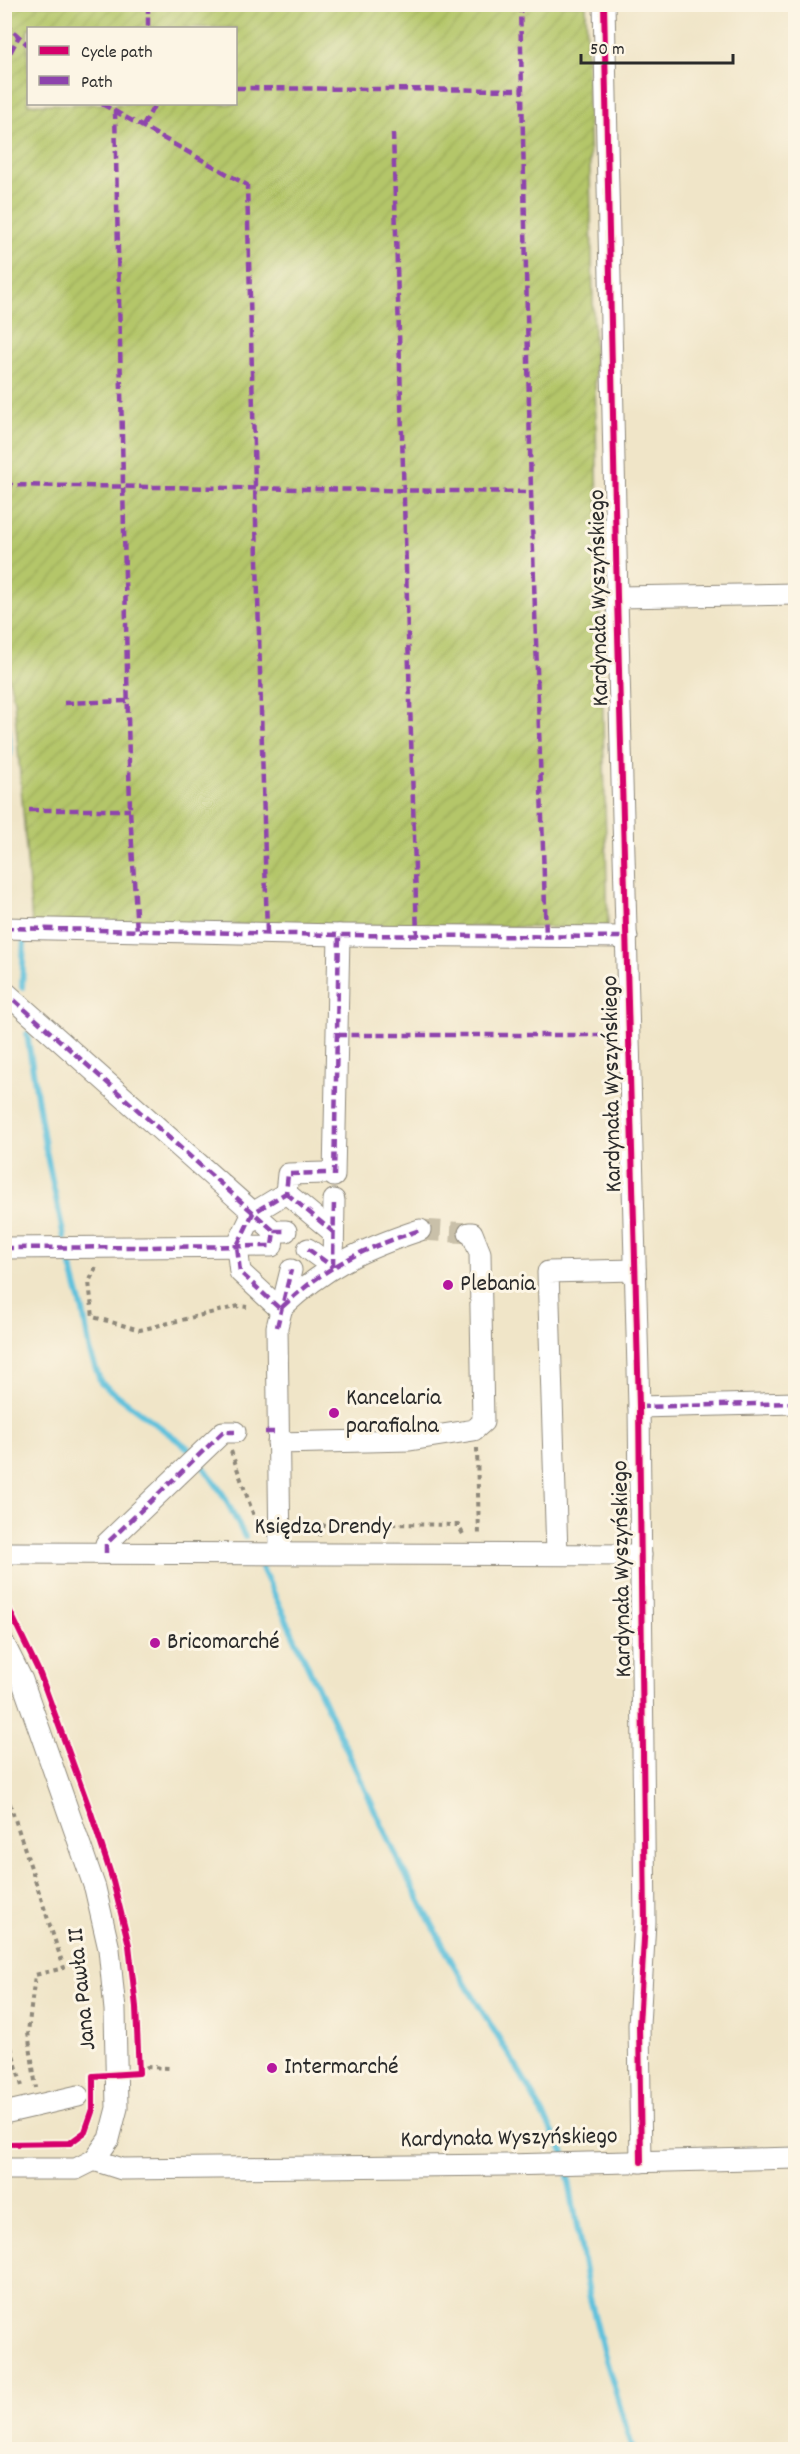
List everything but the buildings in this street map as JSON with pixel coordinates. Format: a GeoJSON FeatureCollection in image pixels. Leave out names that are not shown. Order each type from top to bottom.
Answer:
{"type":"FeatureCollection","features":[{"type":"Feature","properties":{"kind":"street","name":"Kardynała Wyszyńskiego"},"geometry":{"type":"LineString","coordinates":[[93,2160],[122,2169],[641,2162],[639,2025],[645,1922],[639,1407],[604,4]]}},
{"type":"Feature","properties":{"kind":"street"},"geometry":{"type":"LineString","coordinates":[[617,597],[795,594]]}},
{"type":"Feature","properties":{"kind":"street"},"geometry":{"type":"LineString","coordinates":[[4,928],[339,935],[627,937]]}},
{"type":"Feature","properties":{"kind":"street"},"geometry":{"type":"LineString","coordinates":[[286,1193],[288,1174],[330,1174],[339,935]]}},
{"type":"Feature","properties":{"kind":"street"},"geometry":{"type":"LineString","coordinates":[[4,992],[253,1213],[280,1232],[272,1246],[4,1248]]}},
{"type":"Feature","properties":{"kind":"street"},"geometry":{"type":"LineString","coordinates":[[278,1318],[240,1272],[237,1246],[253,1213],[286,1193]]}},
{"type":"Feature","properties":{"kind":"street"},"geometry":{"type":"LineString","coordinates":[[286,1193],[333,1232]]}},
{"type":"Feature","properties":{"kind":"street"},"geometry":{"type":"LineString","coordinates":[[333,1267],[334,1200]]}},
{"type":"Feature","properties":{"kind":"street"},"geometry":{"type":"LineString","coordinates":[[278,1318],[308,1283],[333,1267],[369,1248],[420,1230]]}},
{"type":"Feature","properties":{"kind":"street"},"geometry":{"type":"LineString","coordinates":[[273,1436],[410,1440],[474,1430],[483,1422],[480,1253],[472,1233],[469,1233]]}},
{"type":"Feature","properties":{"kind":"street"},"geometry":{"type":"LineString","coordinates":[[308,1249],[333,1267]]}},
{"type":"Feature","properties":{"kind":"street"},"geometry":{"type":"LineString","coordinates":[[280,1553],[273,1436],[278,1318],[291,1270]]}},
{"type":"Feature","properties":{"kind":"street"},"geometry":{"type":"LineString","coordinates":[[557,1554],[548,1272],[635,1270]]}},
{"type":"Feature","properties":{"kind":"street"},"geometry":{"type":"LineString","coordinates":[[639,1407],[795,1403]]}},
{"type":"Feature","properties":{"kind":"street"},"geometry":{"type":"LineString","coordinates":[[106,1553],[106,1544],[222,1432],[233,1432]]}},
{"type":"Feature","properties":{"kind":"street","name":"Księdza Drendy"},"geometry":{"type":"LineString","coordinates":[[4,1553],[480,1550],[641,1555]]}},
{"type":"Feature","properties":{"kind":"street","name":"Jana Pawła II"},"geometry":{"type":"LineString","coordinates":[[4,1644],[13,1682],[95,1888],[109,1949],[115,2010],[117,2108],[109,2139],[93,2160]]}},
{"type":"Feature","properties":{"kind":"street"},"geometry":{"type":"LineString","coordinates":[[4,2113],[78,2096]]}},
{"type":"Feature","properties":{"kind":"street"},"geometry":{"type":"LineString","coordinates":[[641,2162],[795,2158]]}},
{"type":"Feature","properties":{"kind":"street"},"geometry":{"type":"LineString","coordinates":[[4,2169],[76,2169],[93,2160]]}},
{"type":"Feature","properties":{"kind":"path"},"geometry":{"type":"LineString","coordinates":[[106,1247],[89,1282],[93,1317],[140,1330],[239,1306]]}},
{"type":"Feature","properties":{"kind":"path"},"geometry":{"type":"LineString","coordinates":[[233,1432],[231,1452],[256,1522],[262,1528],[279,1529]]}},
{"type":"Feature","properties":{"kind":"path"},"geometry":{"type":"LineString","coordinates":[[318,1539],[325,1523],[458,1525],[470,1547],[480,1550],[477,1446]]}},
{"type":"Feature","properties":{"kind":"path"},"geometry":{"type":"LineString","coordinates":[[4,1786],[64,1968],[35,1976],[28,2032],[37,2092]]}},
{"type":"Feature","properties":{"kind":"path"},"geometry":{"type":"LineString","coordinates":[[11,2047],[24,2094]]}},
{"type":"Feature","properties":{"kind":"path"},"geometry":{"type":"LineString","coordinates":[[140,2073],[147,2067],[170,2068]]}},
{"type":"Feature","properties":{"kind":"green space"},"geometry":{"type":"Polygon","coordinates":[[[4,5],[586,5],[608,928],[32,923],[14,700],[4,659],[4,5]]]}},
{"type":"Feature","properties":{"kind":"waterway"},"geometry":{"type":"LineString","coordinates":[[4,703],[10,754]]}},
{"type":"Feature","properties":{"kind":"waterway"},"geometry":{"type":"LineString","coordinates":[[22,987],[24,940]]}},
{"type":"Feature","properties":{"kind":"waterway"},"geometry":{"type":"LineString","coordinates":[[27,1034],[45,1146],[64,1237]]}},
{"type":"Feature","properties":{"kind":"waterway"},"geometry":{"type":"LineString","coordinates":[[69,1259],[83,1311],[90,1352],[101,1383],[192,1451]]}},
{"type":"Feature","properties":{"kind":"waterway"},"geometry":{"type":"LineString","coordinates":[[201,1463],[224,1496],[245,1537]]}},
{"type":"Feature","properties":{"kind":"waterway"},"geometry":{"type":"LineString","coordinates":[[262,1568],[398,1860],[452,1962],[522,2076],[564,2153]]}},
{"type":"Feature","properties":{"kind":"waterway"},"geometry":{"type":"LineString","coordinates":[[567,2170],[589,2294],[633,2450]]}},
{"type":"Feature","properties":{"kind":"tunnel"},"geometry":{"type":"LineString","coordinates":[[420,1230],[469,1233]]}},
{"type":"Feature","properties":{"kind":"marked path"},"geometry":{"type":"LineString","coordinates":[[148,4],[148,27]]}},
{"type":"Feature","properties":{"kind":"marked path"},"geometry":{"type":"LineString","coordinates":[[520,4],[531,492],[546,937]]}},
{"type":"Feature","properties":{"kind":"marked path"},"geometry":{"type":"LineString","coordinates":[[4,23],[27,44]]}},
{"type":"Feature","properties":{"kind":"marked path"},"geometry":{"type":"LineString","coordinates":[[4,64],[19,36]]}},
{"type":"Feature","properties":{"kind":"marked path"},"geometry":{"type":"LineString","coordinates":[[237,88],[522,90]]}},
{"type":"Feature","properties":{"kind":"marked path"},"geometry":{"type":"LineString","coordinates":[[104,105],[247,185],[267,934]]}},
{"type":"Feature","properties":{"kind":"marked path"},"geometry":{"type":"LineString","coordinates":[[143,126],[154,105]]}},
{"type":"Feature","properties":{"kind":"marked path"},"geometry":{"type":"LineString","coordinates":[[115,110],[130,810],[137,932]]}},
{"type":"Feature","properties":{"kind":"marked path"},"geometry":{"type":"LineString","coordinates":[[393,133],[417,936]]}},
{"type":"Feature","properties":{"kind":"marked path"},"geometry":{"type":"LineString","coordinates":[[4,485],[531,492]]}},
{"type":"Feature","properties":{"kind":"marked path"},"geometry":{"type":"LineString","coordinates":[[64,703],[128,701]]}},
{"type":"Feature","properties":{"kind":"marked path"},"geometry":{"type":"LineString","coordinates":[[29,810],[130,810]]}},
{"type":"Feature","properties":{"kind":"marked path"},"geometry":{"type":"LineString","coordinates":[[4,928],[339,935],[627,937]]}},
{"type":"Feature","properties":{"kind":"marked path"},"geometry":{"type":"LineString","coordinates":[[334,1176],[339,935]]}},
{"type":"Feature","properties":{"kind":"marked path"},"geometry":{"type":"LineString","coordinates":[[4,991],[274,1231]]}},
{"type":"Feature","properties":{"kind":"marked path"},"geometry":{"type":"LineString","coordinates":[[337,1035],[617,1035]]}},
{"type":"Feature","properties":{"kind":"marked path"},"geometry":{"type":"LineString","coordinates":[[326,1173],[288,1174],[286,1193],[253,1213],[237,1246],[240,1272],[280,1309],[329,1270],[361,1252],[420,1230]]}},
{"type":"Feature","properties":{"kind":"marked path"},"geometry":{"type":"LineString","coordinates":[[286,1193],[333,1232]]}},
{"type":"Feature","properties":{"kind":"marked path"},"geometry":{"type":"LineString","coordinates":[[333,1267],[334,1200]]}},
{"type":"Feature","properties":{"kind":"marked path"},"geometry":{"type":"LineString","coordinates":[[4,1248],[272,1246],[274,1231],[286,1231]]}},
{"type":"Feature","properties":{"kind":"marked path"},"geometry":{"type":"LineString","coordinates":[[308,1249],[333,1267]]}},
{"type":"Feature","properties":{"kind":"marked path"},"geometry":{"type":"LineString","coordinates":[[277,1327],[291,1270]]}},
{"type":"Feature","properties":{"kind":"marked path"},"geometry":{"type":"LineString","coordinates":[[639,1407],[796,1403]]}},
{"type":"Feature","properties":{"kind":"marked path"},"geometry":{"type":"LineString","coordinates":[[106,1553],[106,1544],[223,1432],[235,1432]]}},
{"type":"Feature","properties":{"kind":"marked path"},"geometry":{"type":"LineString","coordinates":[[265,1432],[278,1432]]}},
{"type":"Feature","properties":{"kind":"cycle path"},"geometry":{"type":"LineString","coordinates":[[604,4],[639,1407],[645,1922],[639,2025],[641,2162]]}},
{"type":"Feature","properties":{"kind":"cycle path"},"geometry":{"type":"LineString","coordinates":[[4,1599],[40,1674],[91,1813],[113,1881],[129,1945],[136,2007],[139,2073],[93,2076],[93,2109],[85,2132],[70,2143],[4,2144]]}},
{"type":"Feature","properties":{"kind":"place","name":"Plebania"},"geometry":{"type":"Point","coordinates":[448,1285]}},
{"type":"Feature","properties":{"kind":"place","name":"Kancelaria parafialna"},"geometry":{"type":"Point","coordinates":[334,1413]}},
{"type":"Feature","properties":{"kind":"place","name":"Bricomarché"},"geometry":{"type":"Point","coordinates":[155,1643]}},
{"type":"Feature","properties":{"kind":"place","name":"Intermarché"},"geometry":{"type":"Point","coordinates":[272,2068]}}]}
